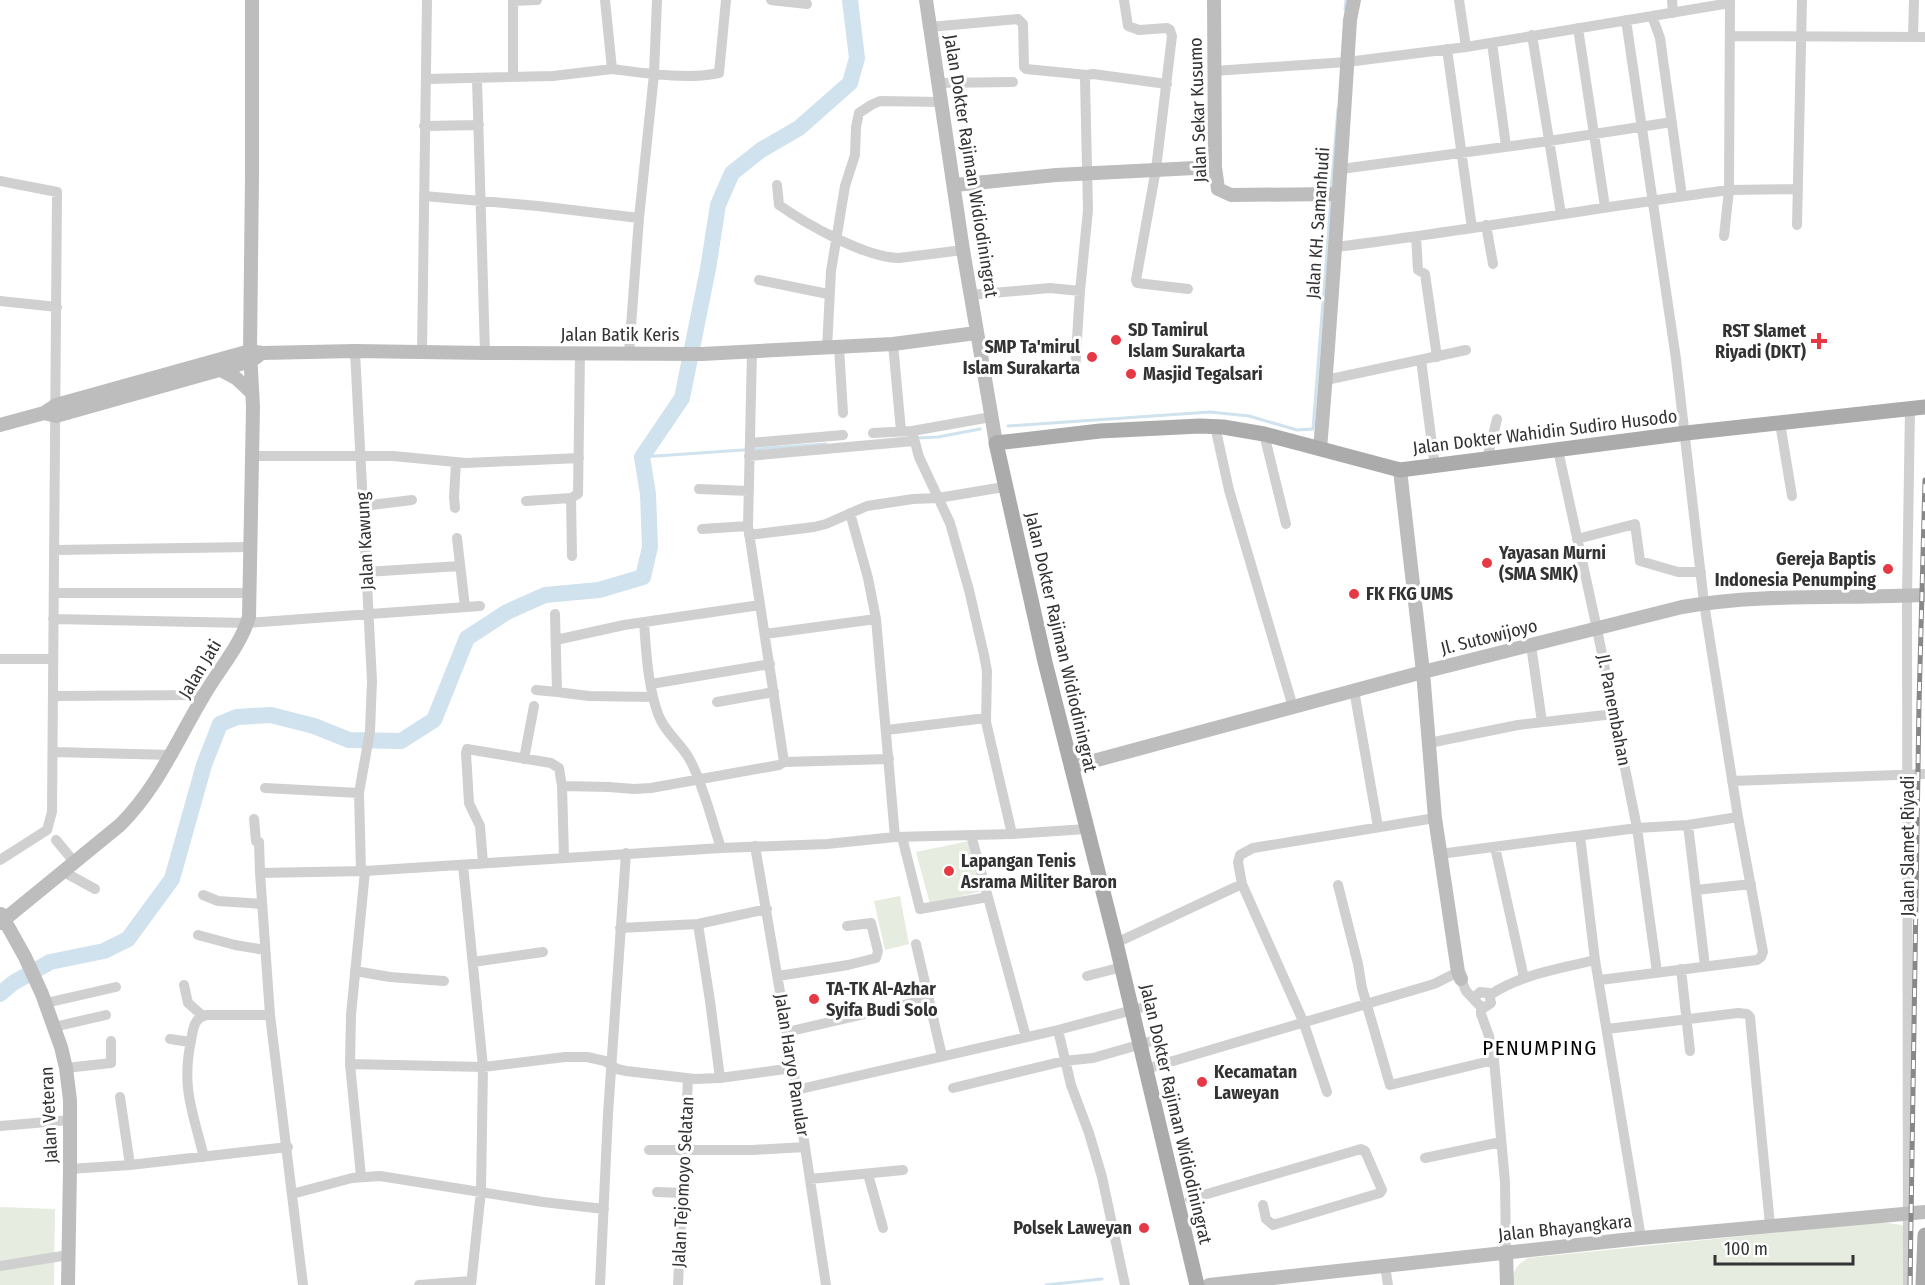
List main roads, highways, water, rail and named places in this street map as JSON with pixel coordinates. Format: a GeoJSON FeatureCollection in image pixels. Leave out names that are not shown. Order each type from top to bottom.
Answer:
{"type":"FeatureCollection","features":[{"type":"Feature","properties":{"kind":"main road","name":"Jalan Jati"},"geometry":{"type":"LineString","coordinates":[[1,919],[64,872],[120,825],[135,809],[172,754],[203,695],[225,663],[247,623],[250,610],[254,355],[252,0]]}},
{"type":"Feature","properties":{"kind":"main road","name":"Jalan Dokter Rajiman Widiodiningrat"},"geometry":{"type":"LineString","coordinates":[[926,0],[976,333],[1004,487],[1086,829],[1122,967],[1138,1009],[1146,1043],[1146,1069],[1197,1285]]}},
{"type":"Feature","properties":{"kind":"main road","name":"Jalan Sekar Kusumo"},"geometry":{"type":"LineString","coordinates":[[1214,0],[1215,167],[1216,185],[1219,191],[1227,194],[1336,194]]}},
{"type":"Feature","properties":{"kind":"main road","name":"Jalan KH. Samanhudi"},"geometry":{"type":"LineString","coordinates":[[1320,450],[1336,247],[1336,194],[1341,169],[1342,62],[1354,0]]}},
{"type":"Feature","properties":{"kind":"main road"},"geometry":{"type":"LineString","coordinates":[[955,185],[1018,178],[1215,167]]}},
{"type":"Feature","properties":{"kind":"main road","name":"Jalan Batik Keris"},"geometry":{"type":"LineString","coordinates":[[254,355],[355,351],[702,354],[893,344],[976,333]]}},
{"type":"Feature","properties":{"kind":"main road"},"geometry":{"type":"LineString","coordinates":[[171,378],[221,370],[254,355]]}},
{"type":"Feature","properties":{"kind":"main road"},"geometry":{"type":"LineString","coordinates":[[0,425],[254,355]]}},
{"type":"Feature","properties":{"kind":"main road"},"geometry":{"type":"LineString","coordinates":[[221,370],[236,378],[252,393]]}},
{"type":"Feature","properties":{"kind":"main road","name":"Jalan Dokter Wahidin Sudiro Husodo"},"geometry":{"type":"LineString","coordinates":[[996,443],[1100,431],[1215,426],[1264,434],[1400,470],[1686,433],[1917,407]]}},
{"type":"Feature","properties":{"kind":"main road"},"geometry":{"type":"LineString","coordinates":[[1400,470],[1423,672],[1435,819],[1460,976]]}},
{"type":"Feature","properties":{"kind":"main road","name":"Jl. Sutowijoyo"},"geometry":{"type":"LineString","coordinates":[[1071,766],[1423,672],[1704,603],[1779,598],[1925,595]]}},
{"type":"Feature","properties":{"kind":"main road","name":"Jalan Veteran"},"geometry":{"type":"LineString","coordinates":[[1,919],[18,945],[44,999],[66,1068],[70,1120],[68,1285]]}},
{"type":"Feature","properties":{"kind":"main road","name":"Jalan Bhayangkara"},"geometry":{"type":"LineString","coordinates":[[1209,1285],[1323,1279],[1386,1266],[1506,1252],[1925,1212]]}},
{"type":"Feature","properties":{"kind":"main road"},"geometry":{"type":"LineString","coordinates":[[1923,1285],[1925,1234]]}},
{"type":"Feature","properties":{"kind":"main road"},"geometry":{"type":"LineString","coordinates":[[1506,1252],[1507,1285]]}},
{"type":"Feature","properties":{"kind":"waterway"},"geometry":{"type":"LineString","coordinates":[[0,994],[13,983],[50,962],[104,951],[128,939],[172,879],[204,765],[220,724],[237,717],[271,715],[314,726],[349,740],[401,741],[434,720],[467,638],[507,612],[545,595],[599,590],[643,577],[650,547],[648,494],[642,457],[682,398],[708,269],[718,205],[732,173],[761,150],[799,128],[850,83],[857,58],[850,0]]}},
{"type":"Feature","properties":{"kind":"waterway"},"geometry":{"type":"LineString","coordinates":[[1345,10],[1346,0]]}},
{"type":"Feature","properties":{"kind":"waterway"},"geometry":{"type":"LineString","coordinates":[[1331,190],[1338,109]]}},
{"type":"Feature","properties":{"kind":"waterway"},"geometry":{"type":"LineString","coordinates":[[1008,426],[1210,412],[1249,416],[1297,430],[1313,429],[1331,199]]}},
{"type":"Feature","properties":{"kind":"waterway"},"geometry":{"type":"LineString","coordinates":[[916,438],[938,437],[980,429]]}},
{"type":"Feature","properties":{"kind":"waterway"},"geometry":{"type":"LineString","coordinates":[[642,457],[826,444]]}},
{"type":"Feature","properties":{"kind":"waterway"},"geometry":{"type":"LineString","coordinates":[[1046,1285],[1102,1279]]}},
{"type":"Feature","properties":{"kind":"railway"},"geometry":{"type":"LineString","coordinates":[[1910,1285],[1919,704],[1925,480]]}},
{"type":"Feature","properties":{"kind":"place","name":"SD Tamirul Islam Surakarta"},"geometry":{"type":"Point","coordinates":[1116,340]}},
{"type":"Feature","properties":{"kind":"place","name":"RST Slamet Riyadi (DKT)"},"geometry":{"type":"Point","coordinates":[1819,341]}},
{"type":"Feature","properties":{"kind":"place","name":"SMP Ta'mirul Islam Surakarta"},"geometry":{"type":"Point","coordinates":[1092,357]}},
{"type":"Feature","properties":{"kind":"place","name":"Masjid Tegalsari"},"geometry":{"type":"Point","coordinates":[1131,374]}},
{"type":"Feature","properties":{"kind":"place","name":"Yayasan Murni (SMA SMK)"},"geometry":{"type":"Point","coordinates":[1487,563]}},
{"type":"Feature","properties":{"kind":"place","name":"Gereja Baptis Indonesia Penumping"},"geometry":{"type":"Point","coordinates":[1888,569]}},
{"type":"Feature","properties":{"kind":"place","name":"FK FKG UMS"},"geometry":{"type":"Point","coordinates":[1354,594]}},
{"type":"Feature","properties":{"kind":"place","name":"Lapangan Tenis Asrama Militer Baron"},"geometry":{"type":"Point","coordinates":[949,871]}},
{"type":"Feature","properties":{"kind":"place","name":"TA-TK Al-Azhar Syifa Budi Solo"},"geometry":{"type":"Point","coordinates":[814,999]}},
{"type":"Feature","properties":{"kind":"place","name":"Kecamatan Laweyan"},"geometry":{"type":"Point","coordinates":[1202,1082]}},
{"type":"Feature","properties":{"kind":"place","name":"Polsek Laweyan"},"geometry":{"type":"Point","coordinates":[1144,1228]}},
{"type":"Feature","properties":{"kind":"district","name":"PENUMPING"},"geometry":{"type":"Point","coordinates":[1540,1048]}}]}
